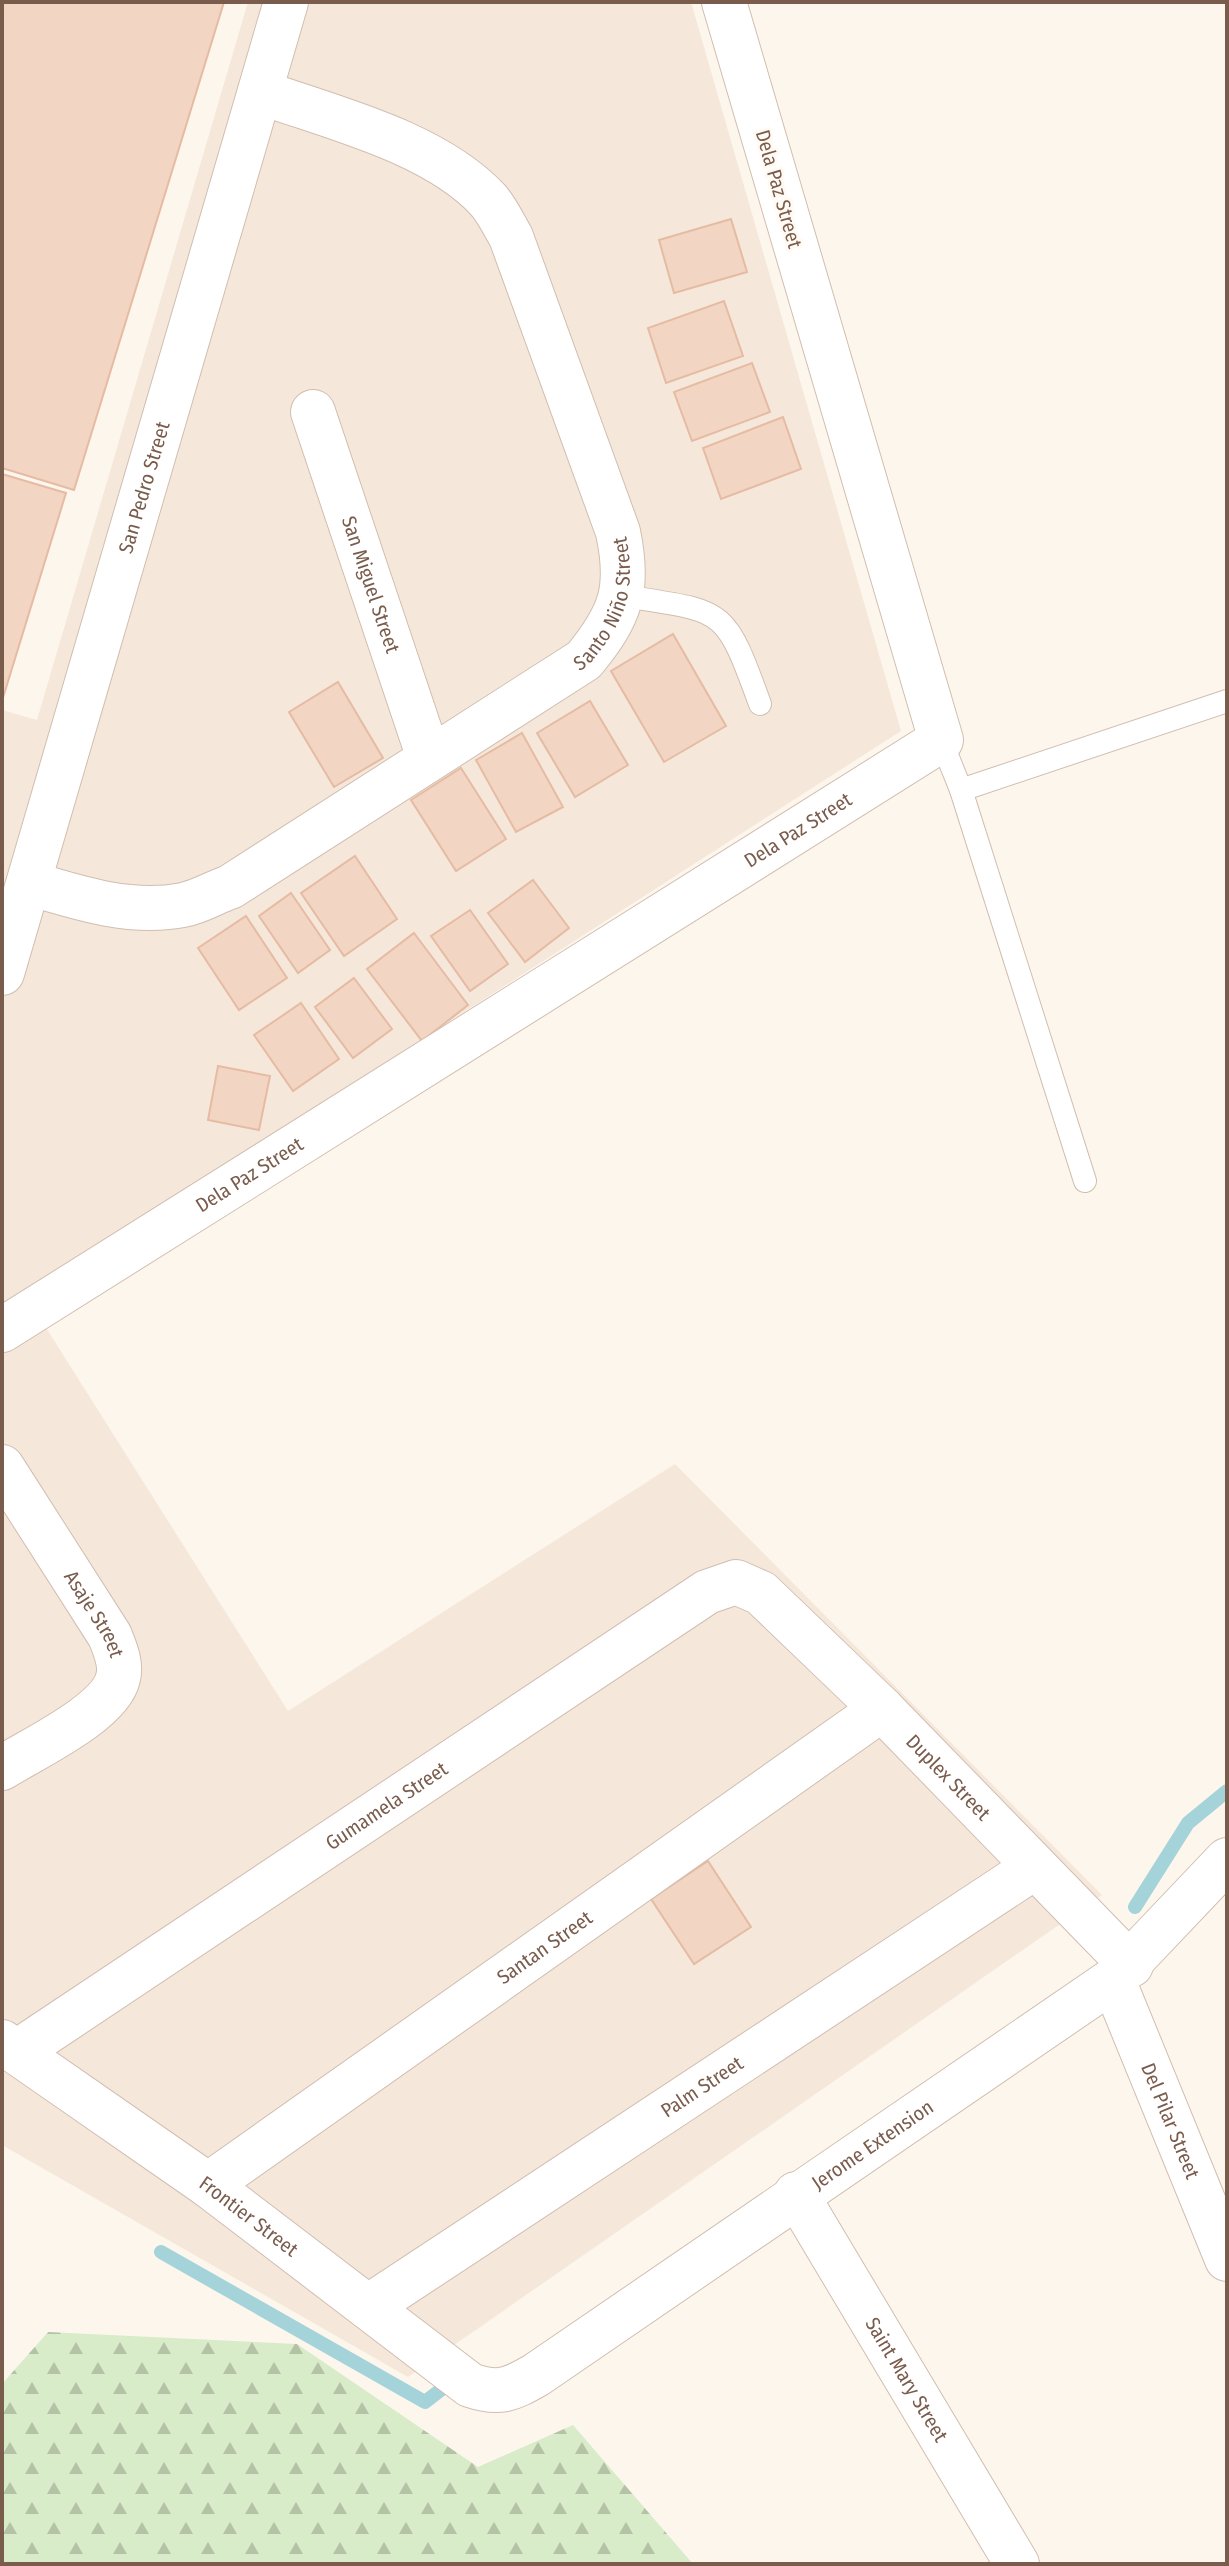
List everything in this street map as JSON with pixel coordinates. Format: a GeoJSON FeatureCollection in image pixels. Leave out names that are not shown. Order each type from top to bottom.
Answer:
{"type":"FeatureCollection","features":[{"type":"Feature","properties":{"kind":"street","name":"San Pedro Street"},"geometry":{"type":"LineString","coordinates":[[2,973],[286,2]]}},
{"type":"Feature","properties":{"kind":"street","name":"Dela Paz Street"},"geometry":{"type":"LineString","coordinates":[[2,1330],[941,740],[724,2]]}},
{"type":"Feature","properties":{"kind":"street","name":"Santo Niño Street"},"geometry":{"type":"LineString","coordinates":[[29,883],[91,902],[139,907],[184,905],[230,887],[584,660],[606,633],[623,596],[625,566],[618,532],[511,237],[489,201],[453,172],[398,141],[260,92]]}},
{"type":"Feature","properties":{"kind":"street","name":"San Miguel Street"},"geometry":{"type":"LineString","coordinates":[[313,412],[429,758]]}},
{"type":"Feature","properties":{"kind":"street","name":"Asaje Street"},"geometry":{"type":"LineString","coordinates":[[2,1467],[110,1636],[118,1657],[119,1677],[110,1696],[93,1711],[2,1768]]}},
{"type":"Feature","properties":{"kind":"street","name":"Gumamela Street"},"geometry":{"type":"LineString","coordinates":[[9,2047],[707,1592],[736,1582],[761,1593]]}},
{"type":"Feature","properties":{"kind":"street","name":"Duplex Street"},"geometry":{"type":"LineString","coordinates":[[761,1593],[882,1709],[1035,1867],[1122,1973]]}},
{"type":"Feature","properties":{"kind":"street","name":"Santan Street"},"geometry":{"type":"LineString","coordinates":[[208,2185],[882,1709]]}},
{"type":"Feature","properties":{"kind":"street","name":"Jerome Extension"},"geometry":{"type":"LineString","coordinates":[[491,2392],[516,2387],[536,2375],[1122,1973],[1227,1860]]}},
{"type":"Feature","properties":{"kind":"street","name":"Palm Street"},"geometry":{"type":"LineString","coordinates":[[368,2307],[1035,1867]]}},
{"type":"Feature","properties":{"kind":"street","name":"Del Pilar Street"},"geometry":{"type":"LineString","coordinates":[[1122,1973],[1227,2259]]}},
{"type":"Feature","properties":{"kind":"street","name":"Frontier Street"},"geometry":{"type":"LineString","coordinates":[[9,2047],[208,2185],[470,2385],[491,2392]]}},
{"type":"Feature","properties":{"kind":"street","name":"Saint Mary Street"},"geometry":{"type":"LineString","coordinates":[[796,2194],[1017,2564]]}},
{"type":"Feature","properties":{"kind":"lane"},"geometry":{"type":"LineString","coordinates":[[623,596],[697,608],[715,615],[738,644],[760,704]]}},
{"type":"Feature","properties":{"kind":"lane"},"geometry":{"type":"LineString","coordinates":[[961,790],[1227,701]]}},
{"type":"Feature","properties":{"kind":"lane"},"geometry":{"type":"LineString","coordinates":[[941,740],[961,790],[1085,1181]]}},
{"type":"Feature","properties":{"kind":"shaded area"},"geometry":{"type":"Polygon","coordinates":[[[248,2],[691,2],[901,731],[2,1309],[2,710],[37,720],[248,2]]]}},
{"type":"Feature","properties":{"kind":"shaded area"},"geometry":{"type":"Polygon","coordinates":[[[43,1323],[288,1711],[675,1464],[1102,1895],[408,2377],[2,2145],[2,1349],[43,1323]]]}},
{"type":"Feature","properties":{"kind":"green space"},"geometry":{"type":"Polygon","coordinates":[[[48,2332],[297,2344],[478,2467],[573,2425],[693,2564],[2,2564],[2,2384],[48,2332]]]}},
{"type":"Feature","properties":{"kind":"building"},"geometry":{"type":"Polygon","coordinates":[[[2,2],[224,2],[74,490],[2,468],[2,2]]]}},
{"type":"Feature","properties":{"kind":"building"},"geometry":{"type":"Polygon","coordinates":[[[731,219],[747,272],[674,293],[659,240],[731,219]]]}},
{"type":"Feature","properties":{"kind":"building"},"geometry":{"type":"Polygon","coordinates":[[[724,301],[743,356],[666,383],[648,328],[724,301]]]}},
{"type":"Feature","properties":{"kind":"building"},"geometry":{"type":"Polygon","coordinates":[[[752,363],[770,412],[692,441],[674,392],[752,363]]]}},
{"type":"Feature","properties":{"kind":"building"},"geometry":{"type":"Polygon","coordinates":[[[783,417],[801,469],[721,499],[703,448],[783,417]]]}},
{"type":"Feature","properties":{"kind":"building"},"geometry":{"type":"Polygon","coordinates":[[[2,474],[66,493],[2,701],[2,474]]]}},
{"type":"Feature","properties":{"kind":"building"},"geometry":{"type":"Polygon","coordinates":[[[673,634],[726,726],[664,762],[611,671],[673,634]]]}},
{"type":"Feature","properties":{"kind":"building"},"geometry":{"type":"Polygon","coordinates":[[[338,682],[383,758],[334,787],[289,712],[338,682]]]}},
{"type":"Feature","properties":{"kind":"building"},"geometry":{"type":"Polygon","coordinates":[[[590,701],[628,765],[575,797],[537,733],[590,701]]]}},
{"type":"Feature","properties":{"kind":"building"},"geometry":{"type":"Polygon","coordinates":[[[522,733],[563,807],[516,832],[476,760],[522,733]]]}},
{"type":"Feature","properties":{"kind":"building"},"geometry":{"type":"Polygon","coordinates":[[[461,768],[506,839],[456,871],[411,800],[461,768]]]}},
{"type":"Feature","properties":{"kind":"building"},"geometry":{"type":"Polygon","coordinates":[[[355,856],[397,919],[344,956],[301,893],[355,856]]]}},
{"type":"Feature","properties":{"kind":"building"},"geometry":{"type":"Polygon","coordinates":[[[533,880],[569,928],[525,962],[488,913],[533,880]]]}},
{"type":"Feature","properties":{"kind":"building"},"geometry":{"type":"Polygon","coordinates":[[[291,893],[330,950],[298,973],[259,916],[291,893]]]}},
{"type":"Feature","properties":{"kind":"building"},"geometry":{"type":"Polygon","coordinates":[[[470,910],[508,964],[470,991],[431,936],[470,910]]]}},
{"type":"Feature","properties":{"kind":"building"},"geometry":{"type":"Polygon","coordinates":[[[246,916],[287,978],[239,1010],[198,948],[246,916]]]}},
{"type":"Feature","properties":{"kind":"building"},"geometry":{"type":"Polygon","coordinates":[[[414,933],[468,1005],[422,1041],[367,969],[414,933]]]}},
{"type":"Feature","properties":{"kind":"building"},"geometry":{"type":"Polygon","coordinates":[[[354,978],[392,1029],[353,1058],[315,1007],[354,978]]]}},
{"type":"Feature","properties":{"kind":"building"},"geometry":{"type":"Polygon","coordinates":[[[301,1003],[339,1059],[293,1091],[254,1035],[301,1003]]]}},
{"type":"Feature","properties":{"kind":"building"},"geometry":{"type":"Polygon","coordinates":[[[218,1066],[270,1076],[259,1130],[208,1120],[218,1066]]]}},
{"type":"Feature","properties":{"kind":"building"},"geometry":{"type":"Polygon","coordinates":[[[708,1861],[751,1927],[694,1964],[651,1899],[708,1861]]]}},
{"type":"Feature","properties":{"kind":"waterway"},"geometry":{"type":"LineString","coordinates":[[1135,1907],[1188,1823],[1227,1791]]}},
{"type":"Feature","properties":{"kind":"waterway"},"geometry":{"type":"LineString","coordinates":[[161,2252],[425,2402],[447,2385]]}}]}
